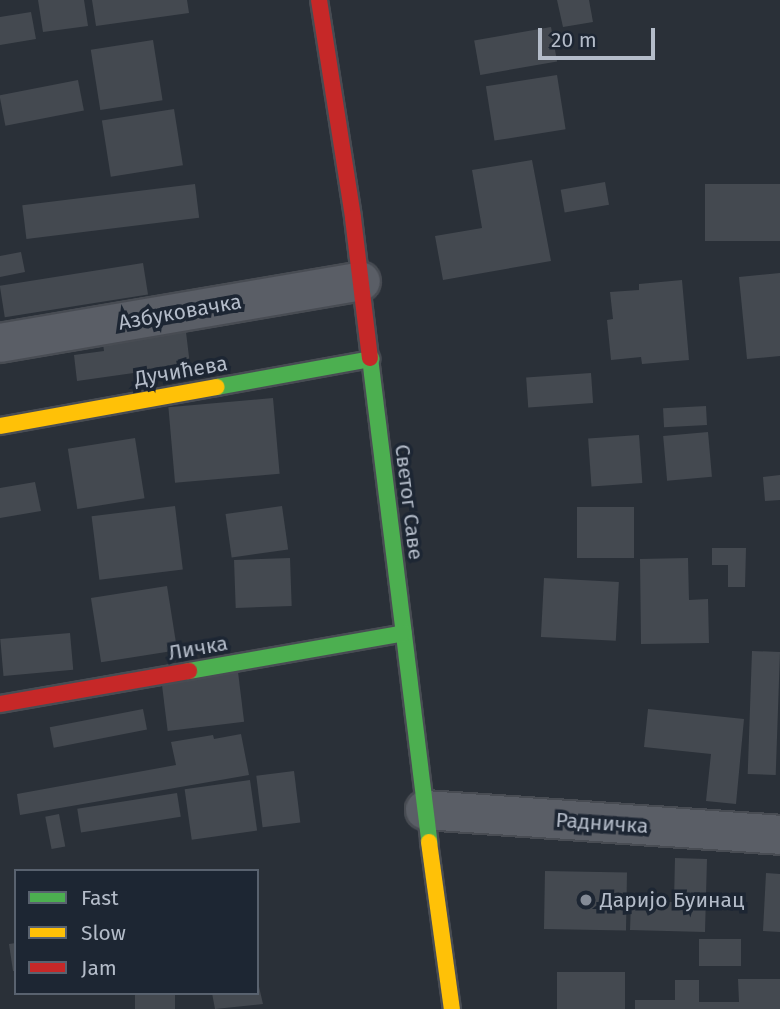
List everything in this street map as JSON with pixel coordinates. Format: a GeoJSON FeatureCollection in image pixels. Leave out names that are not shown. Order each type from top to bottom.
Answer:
{"type":"FeatureCollection","features":[{"type":"Feature","properties":{"kind":"street","name":"Светог Саве"},"geometry":{"type":"LineString","coordinates":[[319,0],[361,281],[425,810],[452,1009]]}},
{"type":"Feature","properties":{"kind":"street","name":"Азбуковачка"},"geometry":{"type":"LineString","coordinates":[[0,343],[361,281]]}},
{"type":"Feature","properties":{"kind":"street","name":"Дучићева"},"geometry":{"type":"LineString","coordinates":[[0,426],[370,359]]}},
{"type":"Feature","properties":{"kind":"street","name":"Личка"},"geometry":{"type":"LineString","coordinates":[[0,704],[404,633]]}},
{"type":"Feature","properties":{"kind":"street","name":"Радничка"},"geometry":{"type":"LineString","coordinates":[[425,810],[780,835]]}},
{"type":"Feature","properties":{"kind":"building"},"geometry":{"type":"Polygon","coordinates":[[[38,0],[84,0],[88,26],[43,32],[38,0]]]}},
{"type":"Feature","properties":{"kind":"building"},"geometry":{"type":"Polygon","coordinates":[[[92,0],[187,0],[189,13],[96,26],[92,0]]]}},
{"type":"Feature","properties":{"kind":"building"},"geometry":{"type":"Polygon","coordinates":[[[557,0],[589,0],[593,22],[563,27],[557,0]]]}},
{"type":"Feature","properties":{"kind":"building"},"geometry":{"type":"Polygon","coordinates":[[[31,12],[36,39],[0,45],[0,17],[31,12]]]}},
{"type":"Feature","properties":{"kind":"building"},"geometry":{"type":"Polygon","coordinates":[[[551,27],[557,61],[480,75],[474,41],[551,27]]]}},
{"type":"Feature","properties":{"kind":"building"},"geometry":{"type":"Polygon","coordinates":[[[153,40],[163,100],[100,110],[91,50],[153,40]]]}},
{"type":"Feature","properties":{"kind":"building"},"geometry":{"type":"Polygon","coordinates":[[[557,75],[566,129],[494,141],[486,86],[557,75]]]}},
{"type":"Feature","properties":{"kind":"building"},"geometry":{"type":"Polygon","coordinates":[[[78,80],[84,110],[5,126],[0,95],[78,80]]]}},
{"type":"Feature","properties":{"kind":"building"},"geometry":{"type":"Polygon","coordinates":[[[174,109],[183,165],[111,177],[102,120],[174,109]]]}},
{"type":"Feature","properties":{"kind":"building"},"geometry":{"type":"Polygon","coordinates":[[[532,160],[551,261],[443,280],[435,236],[482,228],[472,170],[532,160]]]}},
{"type":"Feature","properties":{"kind":"building"},"geometry":{"type":"Polygon","coordinates":[[[605,182],[609,205],[565,212],[561,190],[605,182]]]}},
{"type":"Feature","properties":{"kind":"building"},"geometry":{"type":"Polygon","coordinates":[[[195,184],[199,218],[26,239],[22,205],[195,184]]]}},
{"type":"Feature","properties":{"kind":"building"},"geometry":{"type":"Polygon","coordinates":[[[705,184],[780,184],[780,241],[705,241],[705,184]]]}},
{"type":"Feature","properties":{"kind":"building"},"geometry":{"type":"Polygon","coordinates":[[[21,252],[25,272],[0,277],[0,256],[21,252]]]}},
{"type":"Feature","properties":{"kind":"building"},"geometry":{"type":"Polygon","coordinates":[[[143,263],[148,295],[5,317],[0,286],[143,263]]]}},
{"type":"Feature","properties":{"kind":"building"},"geometry":{"type":"Polygon","coordinates":[[[780,273],[780,356],[747,359],[739,277],[780,273]]]}},
{"type":"Feature","properties":{"kind":"building"},"geometry":{"type":"Polygon","coordinates":[[[682,280],[689,360],[642,364],[641,357],[611,360],[607,320],[613,319],[610,292],[639,290],[639,284],[682,280]]]}},
{"type":"Feature","properties":{"kind":"building"},"geometry":{"type":"Polygon","coordinates":[[[185,324],[190,365],[77,381],[74,355],[104,351],[102,336],[185,324]]]}},
{"type":"Feature","properties":{"kind":"building"},"geometry":{"type":"Polygon","coordinates":[[[591,373],[593,403],[528,407],[526,378],[591,373]]]}},
{"type":"Feature","properties":{"kind":"building"},"geometry":{"type":"Polygon","coordinates":[[[273,398],[280,474],[175,483],[168,407],[273,398]]]}},
{"type":"Feature","properties":{"kind":"building"},"geometry":{"type":"Polygon","coordinates":[[[706,406],[707,425],[664,427],[663,408],[706,406]]]}},
{"type":"Feature","properties":{"kind":"building"},"geometry":{"type":"Polygon","coordinates":[[[708,432],[712,477],[667,481],[663,436],[708,432]]]}},
{"type":"Feature","properties":{"kind":"building"},"geometry":{"type":"Polygon","coordinates":[[[639,435],[642,483],[591,486],[588,439],[639,435]]]}},
{"type":"Feature","properties":{"kind":"building"},"geometry":{"type":"Polygon","coordinates":[[[135,438],[145,498],[77,509],[68,449],[135,438]]]}},
{"type":"Feature","properties":{"kind":"building"},"geometry":{"type":"Polygon","coordinates":[[[780,475],[780,500],[765,501],[763,477],[780,475]]]}},
{"type":"Feature","properties":{"kind":"building"},"geometry":{"type":"Polygon","coordinates":[[[35,482],[41,511],[0,518],[0,488],[35,482]]]}},
{"type":"Feature","properties":{"kind":"building"},"geometry":{"type":"Polygon","coordinates":[[[175,506],[183,570],[99,580],[92,516],[175,506]]]}},
{"type":"Feature","properties":{"kind":"building"},"geometry":{"type":"Polygon","coordinates":[[[282,506],[288,550],[232,558],[226,514],[282,506]]]}},
{"type":"Feature","properties":{"kind":"building"},"geometry":{"type":"Polygon","coordinates":[[[577,507],[634,507],[634,558],[577,558],[577,507]]]}},
{"type":"Feature","properties":{"kind":"building"},"geometry":{"type":"Polygon","coordinates":[[[712,548],[746,548],[745,587],[728,587],[728,565],[712,565],[712,548]]]}},
{"type":"Feature","properties":{"kind":"building"},"geometry":{"type":"Polygon","coordinates":[[[290,558],[292,606],[236,608],[234,560],[290,558]]]}},
{"type":"Feature","properties":{"kind":"building"},"geometry":{"type":"Polygon","coordinates":[[[688,558],[689,600],[708,599],[709,643],[641,644],[640,559],[688,558]]]}},
{"type":"Feature","properties":{"kind":"building"},"geometry":{"type":"Polygon","coordinates":[[[544,578],[619,582],[616,641],[541,637],[544,578]]]}},
{"type":"Feature","properties":{"kind":"building"},"geometry":{"type":"Polygon","coordinates":[[[167,586],[177,650],[101,662],[91,598],[167,586]]]}},
{"type":"Feature","properties":{"kind":"building"},"geometry":{"type":"Polygon","coordinates":[[[70,633],[73,670],[3,676],[0,639],[70,633]]]}},
{"type":"Feature","properties":{"kind":"building"},"geometry":{"type":"Polygon","coordinates":[[[752,651],[780,652],[776,775],[748,774],[752,651]]]}},
{"type":"Feature","properties":{"kind":"building"},"geometry":{"type":"Polygon","coordinates":[[[238,672],[244,722],[168,731],[162,681],[238,672]]]}},
{"type":"Feature","properties":{"kind":"building"},"geometry":{"type":"Polygon","coordinates":[[[143,709],[147,730],[54,748],[50,727],[143,709]]]}},
{"type":"Feature","properties":{"kind":"building"},"geometry":{"type":"Polygon","coordinates":[[[648,709],[744,719],[736,804],[706,801],[711,754],[644,747],[648,709]]]}},
{"type":"Feature","properties":{"kind":"building"},"geometry":{"type":"Polygon","coordinates":[[[241,734],[249,775],[20,815],[17,794],[176,765],[171,742],[213,735],[214,739],[241,734]]]}},
{"type":"Feature","properties":{"kind":"building"},"geometry":{"type":"Polygon","coordinates":[[[294,771],[300,823],[263,827],[256,776],[294,771]]]}},
{"type":"Feature","properties":{"kind":"building"},"geometry":{"type":"Polygon","coordinates":[[[250,780],[257,831],[192,840],[185,789],[250,780]]]}},
{"type":"Feature","properties":{"kind":"building"},"geometry":{"type":"Polygon","coordinates":[[[177,793],[181,817],[81,833],[77,809],[177,793]]]}},
{"type":"Feature","properties":{"kind":"building"},"geometry":{"type":"Polygon","coordinates":[[[59,814],[65,846],[52,849],[45,817],[59,814]]]}},
{"type":"Feature","properties":{"kind":"building"},"geometry":{"type":"Polygon","coordinates":[[[675,858],[707,859],[705,932],[630,930],[631,901],[674,902],[675,858]]]}},
{"type":"Feature","properties":{"kind":"building","name":"Даријо Буинац"},"geometry":{"type":"Polygon","coordinates":[[[545,871],[627,872],[626,930],[544,929],[545,871]]]}},
{"type":"Feature","properties":{"kind":"building"},"geometry":{"type":"Polygon","coordinates":[[[766,873],[780,874],[780,932],[763,931],[766,873]]]}},
{"type":"Feature","properties":{"kind":"building"},"geometry":{"type":"Polygon","coordinates":[[[699,939],[741,939],[741,966],[699,966],[699,939]]]}},
{"type":"Feature","properties":{"kind":"building"},"geometry":{"type":"Polygon","coordinates":[[[14,943],[14,971],[13,971],[9,944],[14,943]]]}},
{"type":"Feature","properties":{"kind":"building"},"geometry":{"type":"Polygon","coordinates":[[[557,972],[625,972],[625,1009],[557,1009],[557,972]]]}},
{"type":"Feature","properties":{"kind":"building"},"geometry":{"type":"Polygon","coordinates":[[[738,979],[780,979],[780,1009],[635,1009],[635,1000],[675,1000],[675,980],[699,980],[699,1002],[739,1002],[738,979]]]}},
{"type":"Feature","properties":{"kind":"building"},"geometry":{"type":"Polygon","coordinates":[[[259,987],[263,1004],[215,1009],[212,995],[259,995],[259,987]]]}},
{"type":"Feature","properties":{"kind":"building"},"geometry":{"type":"Polygon","coordinates":[[[135,995],[175,995],[175,1009],[135,1009],[135,995]]]}},
{"type":"Feature","properties":{"kind":"traffic: fast"},"geometry":{"type":"LineString","coordinates":[[370,358],[429,842]]}},
{"type":"Feature","properties":{"kind":"traffic: fast"},"geometry":{"type":"LineString","coordinates":[[217,387],[371,359]]}},
{"type":"Feature","properties":{"kind":"traffic: fast"},"geometry":{"type":"LineString","coordinates":[[189,671],[404,633]]}},
{"type":"Feature","properties":{"kind":"traffic: slow"},"geometry":{"type":"LineString","coordinates":[[0,426],[217,387]]}},
{"type":"Feature","properties":{"kind":"traffic: slow"},"geometry":{"type":"LineString","coordinates":[[429,842],[452,1009]]}},
{"type":"Feature","properties":{"kind":"traffic: jam"},"geometry":{"type":"LineString","coordinates":[[319,0],[353,218],[370,358]]}},
{"type":"Feature","properties":{"kind":"traffic: jam"},"geometry":{"type":"LineString","coordinates":[[0,704],[189,671]]}},
{"type":"Feature","properties":{"kind":"place","name":"Даријо Буинац"},"geometry":{"type":"Point","coordinates":[586,900]}}]}
